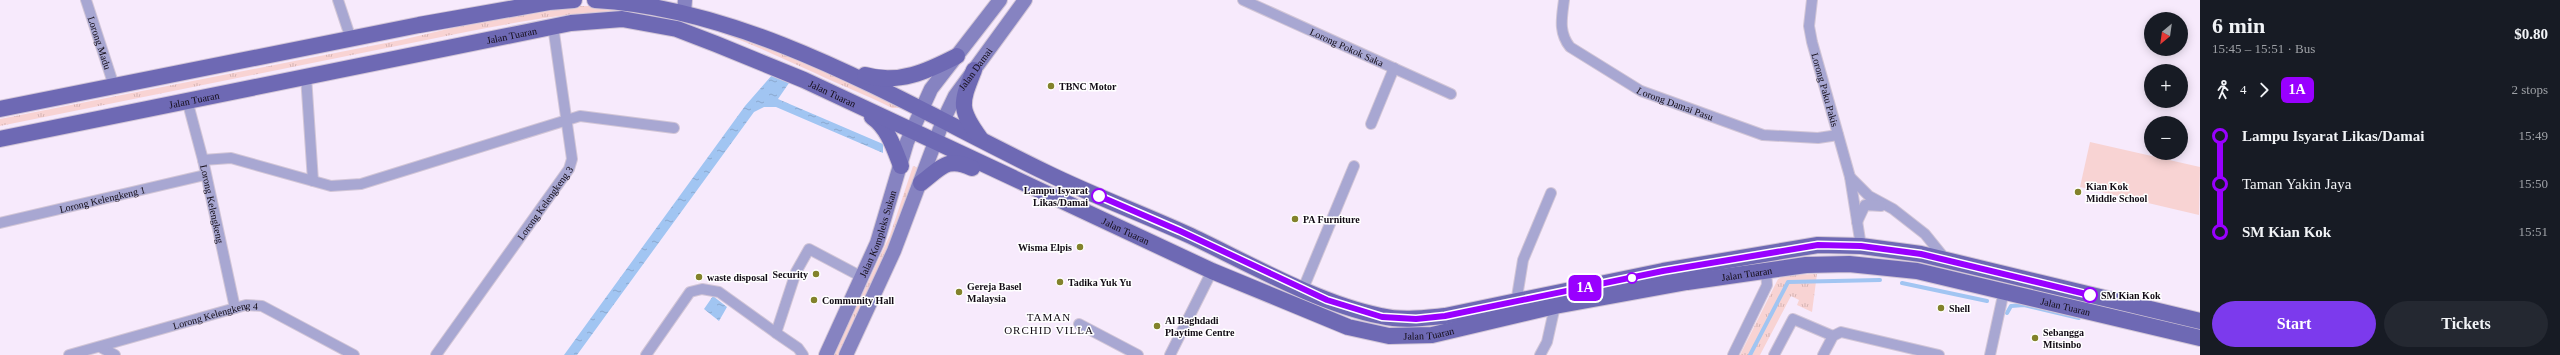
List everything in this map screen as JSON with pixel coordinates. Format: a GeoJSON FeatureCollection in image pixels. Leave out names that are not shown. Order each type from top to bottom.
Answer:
{"type":"FeatureCollection","features":[{"type":"Feature","properties":{"kind":"main road"},"geometry":{"type":"LineString","coordinates":[[0,109],[351,39],[549,2],[574,0]]}},
{"type":"Feature","properties":{"kind":"main road","name":"Jalan Tuaran"},"geometry":{"type":"LineString","coordinates":[[595,0],[684,6],[740,30],[816,59],[921,108],[943,121],[1048,173],[1327,300],[1382,317],[1416,319],[1445,316],[1516,303],[1663,271],[1818,245],[1861,246],[1946,260],[2200,321]]}},
{"type":"Feature","properties":{"kind":"main road"},"geometry":{"type":"LineString","coordinates":[[912,131],[921,108],[931,89],[1000,0]]}},
{"type":"Feature","properties":{"kind":"main road","name":"Jalan Damai"},"geometry":{"type":"LineString","coordinates":[[934,142],[955,96],[1025,0]]}},
{"type":"Feature","properties":{"kind":"main road"},"geometry":{"type":"LineString","coordinates":[[622,19],[666,19],[684,6]]}},
{"type":"Feature","properties":{"kind":"main road","name":"Jalan Tuaran"},"geometry":{"type":"LineString","coordinates":[[0,139],[553,26],[622,19],[677,29],[804,80],[1212,271],[1348,327],[1389,336],[1432,336],[1555,306],[1766,269],[1806,265],[1874,265],[1917,271],[2200,338]]}},
{"type":"Feature","properties":{"kind":"main road"},"geometry":{"type":"LineString","coordinates":[[816,59],[876,78],[889,80],[917,77],[957,56]]}},
{"type":"Feature","properties":{"kind":"main road"},"geometry":{"type":"LineString","coordinates":[[974,70],[963,99],[965,114],[980,139]]}},
{"type":"Feature","properties":{"kind":"main road"},"geometry":{"type":"LineString","coordinates":[[857,106],[882,126],[901,166]]}},
{"type":"Feature","properties":{"kind":"main road","name":"Jalan Kompleks Sukan"},"geometry":{"type":"LineString","coordinates":[[826,355],[877,243],[912,131]]}},
{"type":"Feature","properties":{"kind":"main road","name":"Jalan Kompleks Sukan"},"geometry":{"type":"LineString","coordinates":[[846,355],[894,251],[921,183],[934,142]]}},
{"type":"Feature","properties":{"kind":"main road"},"geometry":{"type":"LineString","coordinates":[[921,183],[945,164],[954,162],[964,164],[1016,188],[1040,191]]}},
{"type":"Feature","properties":{"kind":"main road"},"geometry":{"type":"LineString","coordinates":[[1861,246],[1872,252],[1937,268],[1965,282]]}},
{"type":"Feature","properties":{"kind":"street","name":"Lorong Madu"},"geometry":{"type":"LineString","coordinates":[[86,0],[114,86]]}},
{"type":"Feature","properties":{"kind":"street"},"geometry":{"type":"LineString","coordinates":[[338,0],[351,39]]}},
{"type":"Feature","properties":{"kind":"street","name":"Lorong Pokok Saka"},"geometry":{"type":"LineString","coordinates":[[1243,0],[1451,94]]}},
{"type":"Feature","properties":{"kind":"street","name":"Lorong Damai Pasu"},"geometry":{"type":"LineString","coordinates":[[1564,0],[1561,27],[1563,35],[1570,47],[1641,91],[1764,135],[1818,138],[1838,135]]}},
{"type":"Feature","properties":{"kind":"street","name":"Lorong Paku Pakis"},"geometry":{"type":"LineString","coordinates":[[1812,0],[1809,26],[1812,42],[1850,178],[1861,246]]}},
{"type":"Feature","properties":{"kind":"street","name":"Lorong Kelengkeng 3"},"geometry":{"type":"LineString","coordinates":[[436,355],[569,169],[572,159],[553,26]]}},
{"type":"Feature","properties":{"kind":"street"},"geometry":{"type":"LineString","coordinates":[[1371,124],[1394,68]]}},
{"type":"Feature","properties":{"kind":"street"},"geometry":{"type":"LineString","coordinates":[[306,76],[313,181]]}},
{"type":"Feature","properties":{"kind":"street","name":"Lorong Kelengkeng"},"geometry":{"type":"LineString","coordinates":[[187,100],[203,160],[205,175],[236,308]]}},
{"type":"Feature","properties":{"kind":"street"},"geometry":{"type":"LineString","coordinates":[[203,160],[231,158],[331,186],[361,184],[580,116],[674,128]]}},
{"type":"Feature","properties":{"kind":"street"},"geometry":{"type":"LineString","coordinates":[[1303,289],[1354,166]]}},
{"type":"Feature","properties":{"kind":"street","name":"Lorong Kelengkeng 1"},"geometry":{"type":"LineString","coordinates":[[0,223],[205,175]]}},
{"type":"Feature","properties":{"kind":"street"},"geometry":{"type":"LineString","coordinates":[[1850,178],[1869,196],[1893,209],[1930,238],[1946,260]]}},
{"type":"Feature","properties":{"kind":"street"},"geometry":{"type":"LineString","coordinates":[[1516,303],[1523,260],[1550,192]]}},
{"type":"Feature","properties":{"kind":"street"},"geometry":{"type":"LineString","coordinates":[[1857,222],[1865,205],[1893,209]]}},
{"type":"Feature","properties":{"kind":"street"},"geometry":{"type":"LineString","coordinates":[[776,333],[796,272],[809,249],[862,277]]}},
{"type":"Feature","properties":{"kind":"street"},"geometry":{"type":"LineString","coordinates":[[1733,355],[1767,285],[1766,269]]}},
{"type":"Feature","properties":{"kind":"street"},"geometry":{"type":"LineString","coordinates":[[1170,355],[1212,271]]}},
{"type":"Feature","properties":{"kind":"street"},"geometry":{"type":"LineString","coordinates":[[646,355],[690,292],[702,289],[719,292],[798,348],[803,355]]}},
{"type":"Feature","properties":{"kind":"street"},"geometry":{"type":"LineString","coordinates":[[1990,355],[2004,291]]}},
{"type":"Feature","properties":{"kind":"street","name":"Lorong Kelengkeng 4"},"geometry":{"type":"LineString","coordinates":[[69,355],[102,348],[236,308],[262,306],[354,355]]}},
{"type":"Feature","properties":{"kind":"street"},"geometry":{"type":"LineString","coordinates":[[1540,355],[1547,342],[1555,306]]}},
{"type":"Feature","properties":{"kind":"street"},"geometry":{"type":"LineString","coordinates":[[1774,355],[1793,319],[1832,336]]}},
{"type":"Feature","properties":{"kind":"street"},"geometry":{"type":"LineString","coordinates":[[1079,324],[1138,355]]}},
{"type":"Feature","properties":{"kind":"street"},"geometry":{"type":"LineString","coordinates":[[1823,355],[1832,336],[1841,332],[1939,355]]}},
{"type":"Feature","properties":{"kind":"street"},"geometry":{"type":"LineString","coordinates":[[102,348],[115,355]]}},
{"type":"Feature","properties":{"kind":"green space"},"geometry":{"type":"Polygon","coordinates":[[[572,6],[610,6],[662,16],[610,12],[574,14],[538,19],[466,32],[0,126],[0,119],[401,40],[465,25],[572,6]]]}},
{"type":"Feature","properties":{"kind":"green space"},"geometry":{"type":"Polygon","coordinates":[[[665,17],[720,28],[836,76],[901,108],[892,108],[741,40],[690,23],[665,17]]]}},
{"type":"Feature","properties":{"kind":"green space"},"geometry":{"type":"Polygon","coordinates":[[[2090,142],[2144,154],[2144,160],[2169,160],[2200,167],[2199,215],[2080,187],[2090,142]]]}},
{"type":"Feature","properties":{"kind":"green space"},"geometry":{"type":"Polygon","coordinates":[[[913,166],[919,168],[893,236],[838,355],[834,355],[890,235],[913,166]]]}},
{"type":"Feature","properties":{"kind":"green space"},"geometry":{"type":"Polygon","coordinates":[[[1817,274],[1812,312],[1797,305],[1799,300],[1791,296],[1760,355],[1740,355],[1778,279],[1786,275],[1817,274]]]}},
{"type":"Feature","properties":{"kind":"water"},"geometry":{"type":"Polygon","coordinates":[[[773,74],[789,83],[778,99],[883,144],[883,153],[776,107],[764,107],[754,112],[577,355],[564,355],[745,106],[773,74]]]}},
{"type":"Feature","properties":{"kind":"water"},"geometry":{"type":"Polygon","coordinates":[[[713,296],[727,307],[719,321],[704,309],[713,296]]]}},
{"type":"Feature","properties":{"kind":"waterway"},"geometry":{"type":"LineString","coordinates":[[1750,355],[1788,282],[1880,280]]}},
{"type":"Feature","properties":{"kind":"waterway"},"geometry":{"type":"LineString","coordinates":[[1902,283],[1987,301]]}},
{"type":"Feature","properties":{"kind":"waterway"},"geometry":{"type":"LineString","coordinates":[[2007,313],[2011,306],[2024,305],[2079,318]]}},
{"type":"Feature","properties":{"kind":"bus line","name":"1A"},"geometry":{"type":"LineString","coordinates":[[1099,196],[1180,231],[1327,300],[1382,317],[1416,319],[1445,316],[1516,303],[1663,271],[1818,245],[1884,248],[1921,254],[2090,295]]}},
{"type":"Feature","properties":{"kind":"place","name":"TBNC Motor"},"geometry":{"type":"Point","coordinates":[1051,86]}},
{"type":"Feature","properties":{"kind":"place","name":"Kian Kok Middle School"},"geometry":{"type":"Point","coordinates":[2078,192]}},
{"type":"Feature","properties":{"kind":"place","name":"Lampu Isyarat Likas/Damai"},"geometry":{"type":"Point","coordinates":[1099,196]}},
{"type":"Feature","properties":{"kind":"place","name":"PA Furniture"},"geometry":{"type":"Point","coordinates":[1295,219]}},
{"type":"Feature","properties":{"kind":"place","name":"Wisma Elpis"},"geometry":{"type":"Point","coordinates":[1080,247]}},
{"type":"Feature","properties":{"kind":"place","name":"Security"},"geometry":{"type":"Point","coordinates":[816,274]}},
{"type":"Feature","properties":{"kind":"place","name":"waste disposal"},"geometry":{"type":"Point","coordinates":[699,277]}},
{"type":"Feature","properties":{"kind":"place","name":"Tadika Yuk Yu"},"geometry":{"type":"Point","coordinates":[1060,282]}},
{"type":"Feature","properties":{"kind":"place","name":"Gereja Basel Malaysia"},"geometry":{"type":"Point","coordinates":[959,292]}},
{"type":"Feature","properties":{"kind":"place","name":"SM Kian Kok"},"geometry":{"type":"Point","coordinates":[2090,295]}},
{"type":"Feature","properties":{"kind":"place","name":"Community Hall"},"geometry":{"type":"Point","coordinates":[814,300]}},
{"type":"Feature","properties":{"kind":"place","name":"Shell"},"geometry":{"type":"Point","coordinates":[1941,308]}},
{"type":"Feature","properties":{"kind":"place","name":"Al Baghdadi Playtime Centre"},"geometry":{"type":"Point","coordinates":[1157,326]}},
{"type":"Feature","properties":{"kind":"place","name":"Sebangga Mitsinbo"},"geometry":{"type":"Point","coordinates":[2035,338]}},
{"type":"Feature","properties":{"kind":"district","name":"TAMAN ORCHID VILLA"},"geometry":{"type":"Point","coordinates":[1049,323]}}]}
